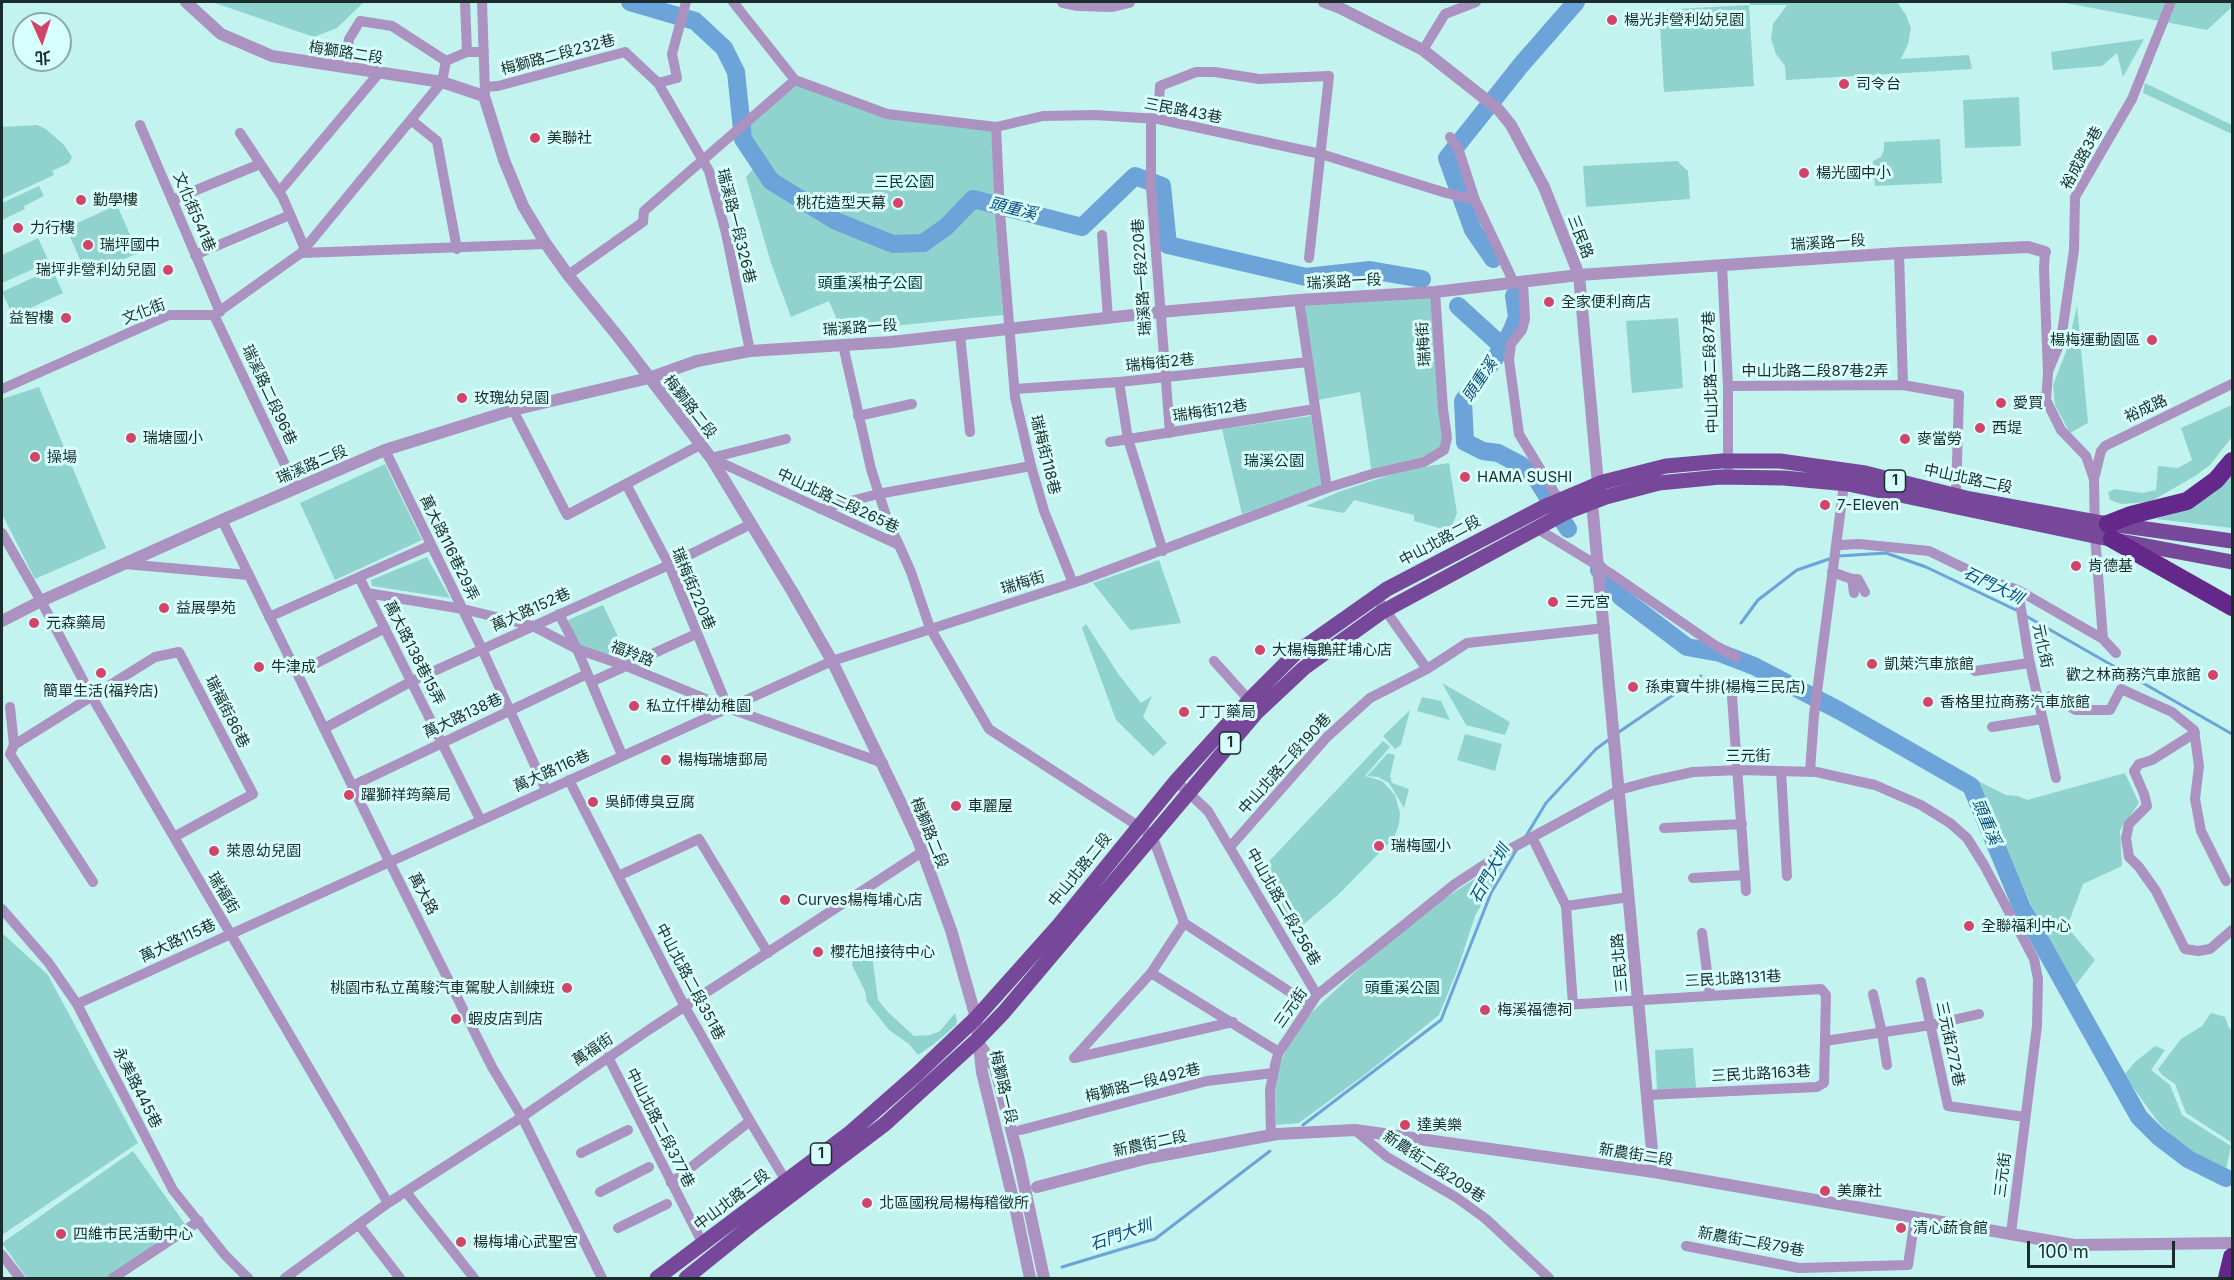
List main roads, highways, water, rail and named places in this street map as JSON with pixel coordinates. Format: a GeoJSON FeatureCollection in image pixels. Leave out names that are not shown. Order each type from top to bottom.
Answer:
{"type":"FeatureCollection","features":[{"type":"Feature","properties":{"kind":"highway"},"geometry":{"type":"LineString","coordinates":[[2103,530],[2131,515],[2187,501],[2216,480],[2232,460]]}},
{"type":"Feature","properties":{"kind":"highway"},"geometry":{"type":"LineString","coordinates":[[2103,530],[2232,607]]}},
{"type":"Feature","properties":{"kind":"highway"},"geometry":{"type":"LineString","coordinates":[[2227,1278],[2232,1257]]}},
{"type":"Feature","properties":{"kind":"main road","name":"中山北路二段"},"geometry":{"type":"LineString","coordinates":[[1563,506],[1598,484],[1666,466],[1728,461],[1780,461],[1865,473],[2232,562]]}},
{"type":"Feature","properties":{"kind":"main road","name":"中山北路二段"},"geometry":{"type":"LineString","coordinates":[[1563,506],[1592,503],[1659,483],[1728,477],[1784,478],[1844,484],[2103,530],[2232,541]]}},
{"type":"Feature","properties":{"kind":"main road","name":"1"},"geometry":{"type":"LineString","coordinates":[[1543,519],[1563,506]]}},
{"type":"Feature","properties":{"kind":"main road","name":"中山北路二段"},"geometry":{"type":"LineString","coordinates":[[657,1278],[703,1244],[885,1124],[977,1040],[1004,1012],[1145,831],[1176,781],[1249,700],[1296,653],[1381,603],[1543,519]]}},
{"type":"Feature","properties":{"kind":"main road","name":"中山北路二段"},"geometry":{"type":"LineString","coordinates":[[686,1278],[917,1074],[976,1018],[1145,831],[1188,793],[1257,712],[1304,668],[1381,603],[1397,584],[1543,519]]}},
{"type":"Feature","properties":{"kind":"waterway","name":"頭重溪"},"geometry":{"type":"LineString","coordinates":[[630,2],[695,21],[724,48],[736,72],[743,139],[771,181],[836,221],[893,244],[923,243],[946,227],[973,199],[1082,227],[1135,176],[1162,186],[1168,245],[1306,277],[1370,270],[1422,279]]}},
{"type":"Feature","properties":{"kind":"waterway"},"geometry":{"type":"LineString","coordinates":[[1493,259],[1473,230],[1447,158],[1521,65],[1576,2]]}},
{"type":"Feature","properties":{"kind":"waterway","name":"頭重溪"},"geometry":{"type":"LineString","coordinates":[[1514,296],[1517,317],[1512,330],[1503,347],[1463,401],[1465,442],[1483,451],[1498,453],[1521,465],[1537,480],[1568,529]]}},
{"type":"Feature","properties":{"kind":"waterway","name":"頭重溪"},"geometry":{"type":"LineString","coordinates":[[1458,306],[1503,347]]}},
{"type":"Feature","properties":{"kind":"waterway","name":"石門大圳"},"geometry":{"type":"LineString","coordinates":[[1839,556],[1886,553],[1926,567],[2018,611]]}},
{"type":"Feature","properties":{"kind":"waterway","name":"石門大圳"},"geometry":{"type":"LineString","coordinates":[[1741,623],[1758,600],[1797,570],[1832,558]]}},
{"type":"Feature","properties":{"kind":"waterway","name":"頭重溪"},"geometry":{"type":"LineString","coordinates":[[1599,570],[1621,597],[1687,647],[1720,653],[1754,666],[1840,711],[1971,786],[2022,908],[2139,1117],[2158,1136],[2188,1159],[2226,1178]]}},
{"type":"Feature","properties":{"kind":"waterway","name":"石門大圳"},"geometry":{"type":"LineString","coordinates":[[2026,616],[2232,734]]}},
{"type":"Feature","properties":{"kind":"waterway","name":"石門大圳"},"geometry":{"type":"LineString","coordinates":[[1616,734],[1701,676]]}},
{"type":"Feature","properties":{"kind":"waterway","name":"石門大圳"},"geometry":{"type":"LineString","coordinates":[[1526,836],[1546,803],[1596,749],[1611,738]]}},
{"type":"Feature","properties":{"kind":"waterway","name":"石門大圳"},"geometry":{"type":"LineString","coordinates":[[1303,1125],[1441,1020],[1491,893],[1517,849]]}},
{"type":"Feature","properties":{"kind":"waterway","name":"石門大圳"},"geometry":{"type":"LineString","coordinates":[[1062,1267],[1155,1239],[1270,1151]]}},
{"type":"Feature","properties":{"kind":"place","name":"楊光非營利幼兒園"},"geometry":{"type":"Point","coordinates":[1612,20]}},
{"type":"Feature","properties":{"kind":"place","name":"司令台"},"geometry":{"type":"Point","coordinates":[1844,84]}},
{"type":"Feature","properties":{"kind":"place","name":"美聯社"},"geometry":{"type":"Point","coordinates":[535,138]}},
{"type":"Feature","properties":{"kind":"place","name":"楊光國中小"},"geometry":{"type":"Point","coordinates":[1804,173]}},
{"type":"Feature","properties":{"kind":"place","name":"勤學樓"},"geometry":{"type":"Point","coordinates":[81,200]}},
{"type":"Feature","properties":{"kind":"place","name":"桃花造型天幕"},"geometry":{"type":"Point","coordinates":[898,203]}},
{"type":"Feature","properties":{"kind":"place","name":"力行樓"},"geometry":{"type":"Point","coordinates":[18,228]}},
{"type":"Feature","properties":{"kind":"place","name":"瑞坪國中"},"geometry":{"type":"Point","coordinates":[88,245]}},
{"type":"Feature","properties":{"kind":"place","name":"瑞坪非營利幼兒園"},"geometry":{"type":"Point","coordinates":[168,270]}},
{"type":"Feature","properties":{"kind":"place","name":"全家便利商店"},"geometry":{"type":"Point","coordinates":[1549,302]}},
{"type":"Feature","properties":{"kind":"place","name":"益智樓"},"geometry":{"type":"Point","coordinates":[66,318]}},
{"type":"Feature","properties":{"kind":"place","name":"楊梅運動園區"},"geometry":{"type":"Point","coordinates":[2152,340]}},
{"type":"Feature","properties":{"kind":"place","name":"玫瑰幼兒園"},"geometry":{"type":"Point","coordinates":[462,398]}},
{"type":"Feature","properties":{"kind":"place","name":"愛買"},"geometry":{"type":"Point","coordinates":[2001,403]}},
{"type":"Feature","properties":{"kind":"place","name":"西堤"},"geometry":{"type":"Point","coordinates":[1980,428]}},
{"type":"Feature","properties":{"kind":"place","name":"瑞塘國小"},"geometry":{"type":"Point","coordinates":[131,438]}},
{"type":"Feature","properties":{"kind":"place","name":"麥當勞"},"geometry":{"type":"Point","coordinates":[1905,439]}},
{"type":"Feature","properties":{"kind":"place","name":"操場"},"geometry":{"type":"Point","coordinates":[35,457]}},
{"type":"Feature","properties":{"kind":"place","name":"HAMA SUSHI"},"geometry":{"type":"Point","coordinates":[1465,477]}},
{"type":"Feature","properties":{"kind":"place","name":"7-Eleven"},"geometry":{"type":"Point","coordinates":[1825,505]}},
{"type":"Feature","properties":{"kind":"place","name":"肯德基"},"geometry":{"type":"Point","coordinates":[2076,566]}},
{"type":"Feature","properties":{"kind":"place","name":"三元宮"},"geometry":{"type":"Point","coordinates":[1553,602]}},
{"type":"Feature","properties":{"kind":"place","name":"益展學苑"},"geometry":{"type":"Point","coordinates":[164,608]}},
{"type":"Feature","properties":{"kind":"place","name":"元森藥局"},"geometry":{"type":"Point","coordinates":[34,623]}},
{"type":"Feature","properties":{"kind":"place","name":"大楊梅鵝莊埔心店"},"geometry":{"type":"Point","coordinates":[1260,650]}},
{"type":"Feature","properties":{"kind":"place","name":"凱萊汽車旅館"},"geometry":{"type":"Point","coordinates":[1872,664]}},
{"type":"Feature","properties":{"kind":"place","name":"牛津成"},"geometry":{"type":"Point","coordinates":[259,667]}},
{"type":"Feature","properties":{"kind":"place","name":"簡單生活(福羚店)"},"geometry":{"type":"Point","coordinates":[101,673]}},
{"type":"Feature","properties":{"kind":"place","name":"歡之林商務汽車旅館"},"geometry":{"type":"Point","coordinates":[2213,675]}},
{"type":"Feature","properties":{"kind":"place","name":"孫東寶牛排(楊梅三民店)"},"geometry":{"type":"Point","coordinates":[1633,687]}},
{"type":"Feature","properties":{"kind":"place","name":"香格里拉商務汽車旅館"},"geometry":{"type":"Point","coordinates":[1928,702]}},
{"type":"Feature","properties":{"kind":"place","name":"私立仟樺幼稚園"},"geometry":{"type":"Point","coordinates":[634,706]}},
{"type":"Feature","properties":{"kind":"place","name":"丁丁藥局"},"geometry":{"type":"Point","coordinates":[1184,712]}},
{"type":"Feature","properties":{"kind":"place","name":"楊梅瑞塘郵局"},"geometry":{"type":"Point","coordinates":[666,760]}},
{"type":"Feature","properties":{"kind":"place","name":"躍獅祥筠藥局"},"geometry":{"type":"Point","coordinates":[349,795]}},
{"type":"Feature","properties":{"kind":"place","name":"吳師傅臭豆腐"},"geometry":{"type":"Point","coordinates":[593,802]}},
{"type":"Feature","properties":{"kind":"place","name":"車麗屋"},"geometry":{"type":"Point","coordinates":[956,806]}},
{"type":"Feature","properties":{"kind":"place","name":"瑞梅國小"},"geometry":{"type":"Point","coordinates":[1379,846]}},
{"type":"Feature","properties":{"kind":"place","name":"萊恩幼兒園"},"geometry":{"type":"Point","coordinates":[214,851]}},
{"type":"Feature","properties":{"kind":"place","name":"Curves楊梅埔心店"},"geometry":{"type":"Point","coordinates":[785,900]}},
{"type":"Feature","properties":{"kind":"place","name":"全聯福利中心"},"geometry":{"type":"Point","coordinates":[1969,926]}},
{"type":"Feature","properties":{"kind":"place","name":"櫻花旭接待中心"},"geometry":{"type":"Point","coordinates":[818,952]}},
{"type":"Feature","properties":{"kind":"place","name":"桃園市私立萬駿汽車駕駛人訓練班"},"geometry":{"type":"Point","coordinates":[567,988]}},
{"type":"Feature","properties":{"kind":"place","name":"梅溪福德祠"},"geometry":{"type":"Point","coordinates":[1485,1010]}},
{"type":"Feature","properties":{"kind":"place","name":"蝦皮店到店"},"geometry":{"type":"Point","coordinates":[456,1019]}},
{"type":"Feature","properties":{"kind":"place","name":"達美樂"},"geometry":{"type":"Point","coordinates":[1405,1125]}},
{"type":"Feature","properties":{"kind":"place","name":"美廉社"},"geometry":{"type":"Point","coordinates":[1825,1191]}},
{"type":"Feature","properties":{"kind":"place","name":"北區國稅局楊梅稽徵所"},"geometry":{"type":"Point","coordinates":[867,1203]}},
{"type":"Feature","properties":{"kind":"place","name":"清心蔬食館"},"geometry":{"type":"Point","coordinates":[1901,1228]}},
{"type":"Feature","properties":{"kind":"place","name":"四維市民活動中心"},"geometry":{"type":"Point","coordinates":[61,1234]}},
{"type":"Feature","properties":{"kind":"place","name":"楊梅埔心武聖宮"},"geometry":{"type":"Point","coordinates":[461,1242]}},
{"type":"Feature","properties":{"kind":"park label","name":"三民公園"},"geometry":{"type":"Point","coordinates":[904,182]}},
{"type":"Feature","properties":{"kind":"park label","name":"頭重溪柚子公園"},"geometry":{"type":"Point","coordinates":[870,283]}},
{"type":"Feature","properties":{"kind":"park label","name":"瑞溪公園"},"geometry":{"type":"Point","coordinates":[1274,461]}},
{"type":"Feature","properties":{"kind":"park label","name":"頭重溪公園"},"geometry":{"type":"Point","coordinates":[1402,988]}}]}
